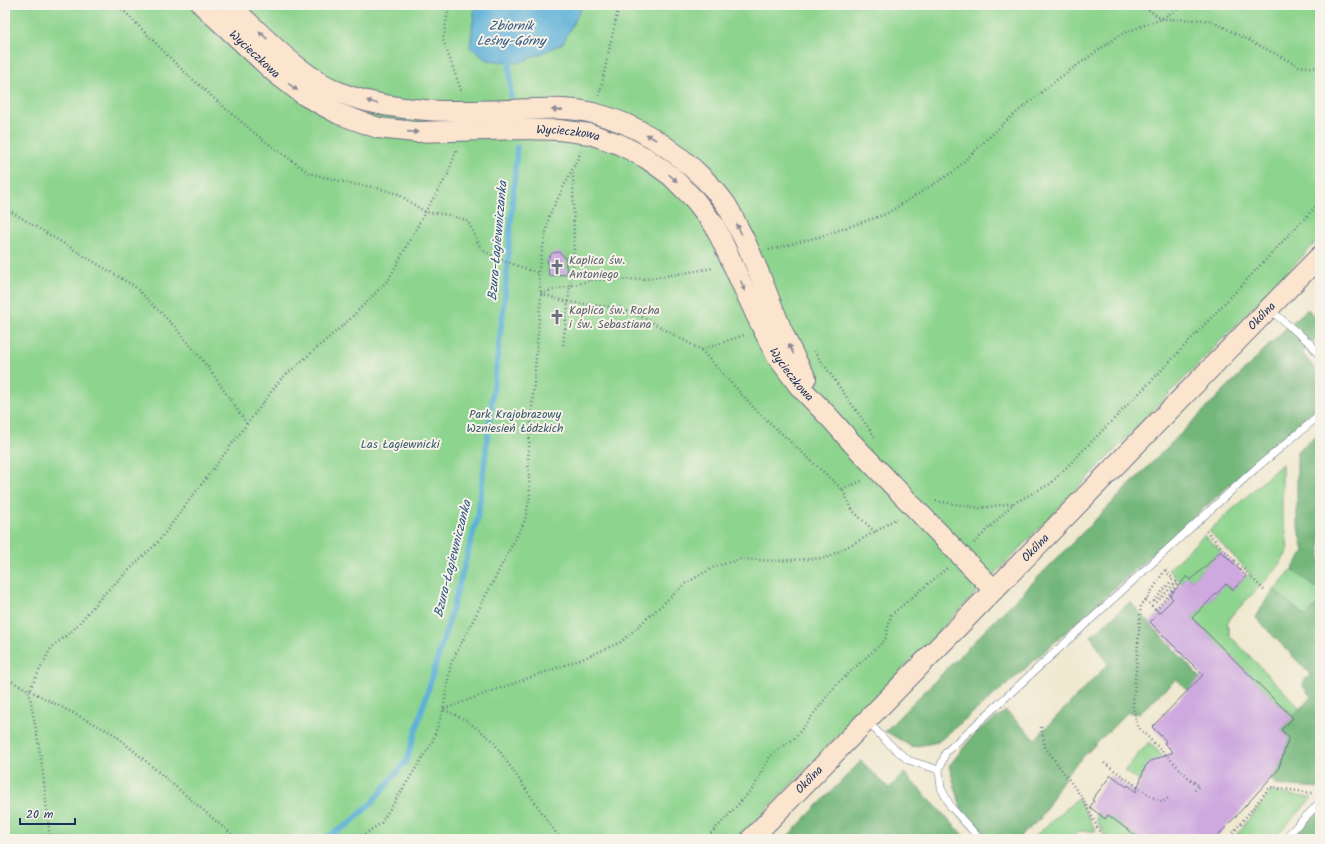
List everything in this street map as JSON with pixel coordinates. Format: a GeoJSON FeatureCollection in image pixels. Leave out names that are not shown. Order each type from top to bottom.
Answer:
{"type":"FeatureCollection","features":[{"type":"Feature","properties":{"kind":"street","name":"Wycieczkowa"},"geometry":{"type":"LineString","coordinates":[[202,5],[274,72],[304,95],[339,114],[378,128],[414,132],[544,129],[590,134],[619,144],[646,158],[671,176],[695,200],[715,226],[776,355],[799,386],[857,449],[994,590]]}},
{"type":"Feature","properties":{"kind":"street","name":"Wycieczkowa"},"geometry":{"type":"LineString","coordinates":[[230,5],[291,61],[319,82],[348,95],[379,104],[432,111],[469,112],[545,109],[570,110],[596,114],[622,122],[652,137],[677,154],[706,181],[727,206],[752,255],[786,341],[831,419]]}},
{"type":"Feature","properties":{"kind":"street","name":"Okólna"},"geometry":{"type":"LineString","coordinates":[[751,839],[1320,256]]}},
{"type":"Feature","properties":{"kind":"lane"},"geometry":{"type":"LineString","coordinates":[[1269,308],[1311,344],[1320,356]]}},
{"type":"Feature","properties":{"kind":"lane"},"geometry":{"type":"LineString","coordinates":[[980,839],[951,806],[941,788],[938,770],[946,752],[1256,469],[1320,415]]}},
{"type":"Feature","properties":{"kind":"lane"},"geometry":{"type":"LineString","coordinates":[[867,721],[887,742],[908,760],[938,770]]}},
{"type":"Feature","properties":{"kind":"lane"},"geometry":{"type":"LineString","coordinates":[[1284,839],[1320,802]]}},
{"type":"Feature","properties":{"kind":"path"},"geometry":{"type":"LineString","coordinates":[[115,5],[123,10],[178,66],[217,101],[258,136],[309,173],[351,184],[374,187],[398,194],[425,212],[468,221],[481,250],[496,258],[538,273]]}},
{"type":"Feature","properties":{"kind":"path"},"geometry":{"type":"LineString","coordinates":[[449,5],[443,40],[469,112]]}},
{"type":"Feature","properties":{"kind":"path"},"geometry":{"type":"LineString","coordinates":[[596,114],[619,5]]}},
{"type":"Feature","properties":{"kind":"path"},"geometry":{"type":"LineString","coordinates":[[1142,5],[1161,19],[1209,20],[1299,66],[1320,68]]}},
{"type":"Feature","properties":{"kind":"path"},"geometry":{"type":"LineString","coordinates":[[752,255],[822,236],[886,214],[953,172],[1005,122],[1058,79],[1121,34],[1161,19],[1185,5]]}},
{"type":"Feature","properties":{"kind":"path"},"geometry":{"type":"LineString","coordinates":[[50,839],[42,764],[29,691],[51,648],[74,628],[104,594],[158,542],[281,379],[348,321],[389,279],[425,212],[448,174],[464,131]]}},
{"type":"Feature","properties":{"kind":"path"},"geometry":{"type":"LineString","coordinates":[[358,839],[381,823],[432,742],[443,710],[451,663],[525,520],[530,496],[528,459],[541,294],[538,273],[549,216],[590,134]]}},
{"type":"Feature","properties":{"kind":"path"},"geometry":{"type":"LineString","coordinates":[[563,345],[574,252],[573,169]]}},
{"type":"Feature","properties":{"kind":"path"},"geometry":{"type":"LineString","coordinates":[[705,839],[724,821],[754,787],[770,756],[795,738],[836,685],[885,640],[891,615],[961,556],[1014,503],[1050,484],[1056,479],[1158,374],[1320,202]]}},
{"type":"Feature","properties":{"kind":"path"},"geometry":{"type":"LineString","coordinates":[[5,208],[134,286],[174,326],[208,367],[247,424]]}},
{"type":"Feature","properties":{"kind":"path"},"geometry":{"type":"LineString","coordinates":[[541,294],[593,280],[646,279],[723,266],[731,260]]}},
{"type":"Feature","properties":{"kind":"path"},"geometry":{"type":"LineString","coordinates":[[541,294],[568,302],[620,308],[648,320],[700,350],[757,411],[842,489],[853,511],[875,532]]}},
{"type":"Feature","properties":{"kind":"path"},"geometry":{"type":"LineString","coordinates":[[700,350],[744,334]]}},
{"type":"Feature","properties":{"kind":"path"},"geometry":{"type":"LineString","coordinates":[[814,350],[876,438]]}},
{"type":"Feature","properties":{"kind":"path"},"geometry":{"type":"LineString","coordinates":[[929,500],[980,508],[1014,503]]}},
{"type":"Feature","properties":{"kind":"path"},"geometry":{"type":"LineString","coordinates":[[443,710],[582,659],[621,642],[686,583],[716,566],[741,559],[777,561],[826,558],[875,532],[900,516]]}},
{"type":"Feature","properties":{"kind":"path"},"geometry":{"type":"LineString","coordinates":[[1211,526],[1205,531],[1234,562],[1264,590]]}},
{"type":"Feature","properties":{"kind":"path"},"geometry":{"type":"LineString","coordinates":[[1170,565],[1165,570],[1146,600],[1141,604],[1133,706],[1138,727],[1189,778],[1199,786],[1194,791]]}},
{"type":"Feature","properties":{"kind":"path"},"geometry":{"type":"LineString","coordinates":[[1156,610],[1178,584],[1176,582],[1156,603],[1154,601],[1173,579],[1165,570]]}},
{"type":"Feature","properties":{"kind":"path"},"geometry":{"type":"LineString","coordinates":[[1146,600],[1159,612]]}},
{"type":"Feature","properties":{"kind":"path"},"geometry":{"type":"LineString","coordinates":[[5,678],[114,734],[237,839]]}},
{"type":"Feature","properties":{"kind":"path"},"geometry":{"type":"LineString","coordinates":[[443,710],[466,720],[492,740],[560,839]]}},
{"type":"Feature","properties":{"kind":"path"},"geometry":{"type":"LineString","coordinates":[[1040,727],[1045,747],[1083,799],[1103,839]]}},
{"type":"Feature","properties":{"kind":"path"},"geometry":{"type":"LineString","coordinates":[[1104,763],[1152,797],[1163,802],[1168,798]]}},
{"type":"Feature","properties":{"kind":"path"},"geometry":{"type":"LineString","coordinates":[[1228,839],[1270,787],[1313,793]]}},
{"type":"Feature","properties":{"kind":"green space","name":"Las Łagiewnicki"},"geometry":{"type":"Polygon","coordinates":[[[5,5],[1320,5],[1320,238],[738,839],[5,839],[5,5]]]}},
{"type":"Feature","properties":{"kind":"green space"},"geometry":{"type":"Polygon","coordinates":[[[1308,309],[1320,321],[1320,335],[1302,353],[1320,376],[1320,404],[1018,675],[938,742],[912,747],[885,731],[1289,325],[1308,309]]]}},
{"type":"Feature","properties":{"kind":"green space"},"geometry":{"type":"Polygon","coordinates":[[[1320,433],[1320,584],[1316,588],[1292,569],[1304,551],[1297,521],[1297,451],[1320,433]]]}},
{"type":"Feature","properties":{"kind":"green space"},"geometry":{"type":"Polygon","coordinates":[[[1282,464],[1282,518],[1286,532],[1288,551],[1275,571],[1232,615],[1227,624],[1230,636],[1300,708],[1293,718],[1192,618],[1226,584],[1233,590],[1250,573],[1209,531],[1282,464]]]}},
{"type":"Feature","properties":{"kind":"green space"},"geometry":{"type":"Polygon","coordinates":[[[1204,535],[1221,551],[1191,580],[1187,576],[1181,583],[1168,570],[1204,535]]]}},
{"type":"Feature","properties":{"kind":"green space"},"geometry":{"type":"Polygon","coordinates":[[[1292,569],[1316,588],[1320,584],[1320,601],[1306,617],[1274,590],[1292,569]]]}},
{"type":"Feature","properties":{"kind":"green space"},"geometry":{"type":"Polygon","coordinates":[[[1274,590],[1306,617],[1320,601],[1320,788],[1276,785],[1270,778],[1289,737],[1281,730],[1311,697],[1303,686],[1304,681],[1310,674],[1256,618],[1264,603],[1274,590]]]}},
{"type":"Feature","properties":{"kind":"green space"},"geometry":{"type":"Polygon","coordinates":[[[1130,602],[1208,686],[1196,699],[1176,679],[1139,714],[1128,712],[1068,772],[1040,819],[1017,839],[990,839],[962,811],[949,766],[976,732],[1006,711],[1035,739],[1108,664],[1091,636],[1130,602]]]}},
{"type":"Feature","properties":{"kind":"green space"},"geometry":{"type":"Polygon","coordinates":[[[1149,742],[1168,762],[1140,782],[1124,771],[1149,742]]]}},
{"type":"Feature","properties":{"kind":"green space"},"geometry":{"type":"Polygon","coordinates":[[[861,761],[889,788],[904,773],[967,839],[785,839],[861,761]]]}},
{"type":"Feature","properties":{"kind":"green space"},"geometry":{"type":"Polygon","coordinates":[[[1271,792],[1312,798],[1273,839],[1233,839],[1271,792]]]}},
{"type":"Feature","properties":{"kind":"green space"},"geometry":{"type":"Polygon","coordinates":[[[1078,798],[1096,831],[1080,831],[1066,839],[1032,839],[1078,798]]]}},
{"type":"Feature","properties":{"kind":"green space"},"geometry":{"type":"Polygon","coordinates":[[[1320,810],[1320,839],[1291,839],[1320,810]]]}},
{"type":"Feature","properties":{"kind":"green space"},"geometry":{"type":"Polygon","coordinates":[[[1096,812],[1105,819],[1108,815],[1140,839],[1117,839],[1105,835],[1097,821],[1096,812]]]}},
{"type":"Feature","properties":{"kind":"water","name":"Zbiornik Leśny-Górny"},"geometry":{"type":"Polygon","coordinates":[[[475,5],[583,5],[563,43],[518,63],[487,60],[470,47],[475,5]]]}},
{"type":"Feature","properties":{"kind":"building","name":"Kaplica św. Antoniego"},"geometry":{"type":"Polygon","coordinates":[[[559,252],[565,257],[567,274],[549,276],[547,260],[552,253],[559,252]]]}},
{"type":"Feature","properties":{"kind":"building"},"geometry":{"type":"Polygon","coordinates":[[[1221,551],[1246,576],[1233,590],[1226,584],[1192,618],[1293,718],[1281,730],[1289,737],[1278,770],[1215,839],[1140,839],[1108,815],[1105,819],[1090,807],[1094,801],[1092,800],[1111,775],[1127,787],[1128,785],[1136,792],[1145,767],[1149,762],[1173,752],[1164,743],[1166,741],[1152,727],[1203,675],[1150,622],[1173,599],[1170,596],[1187,576],[1191,580],[1221,551]]]}},
{"type":"Feature","properties":{"kind":"waterway","name":"Bzura-Łagiewniczanka"},"geometry":{"type":"LineString","coordinates":[[509,55],[511,96]]}},
{"type":"Feature","properties":{"kind":"waterway","name":"Bzura-Łagiewniczanka"},"geometry":{"type":"LineString","coordinates":[[323,839],[349,824],[373,802],[407,760],[451,614],[478,516],[505,295],[517,147]]}},
{"type":"Feature","properties":{"kind":"place","name":"Kaplica św. Antoniego"},"geometry":{"type":"Point","coordinates":[557,267]}},
{"type":"Feature","properties":{"kind":"place","name":"Kaplica św. Rocha i św. Sebastiana"},"geometry":{"type":"Point","coordinates":[557,317]}},
{"type":"Feature","properties":{"kind":"park label","name":"Park Krajobrazowy Wzniesień Łódzkich"},"geometry":{"type":"Point","coordinates":[515,421]}}]}
